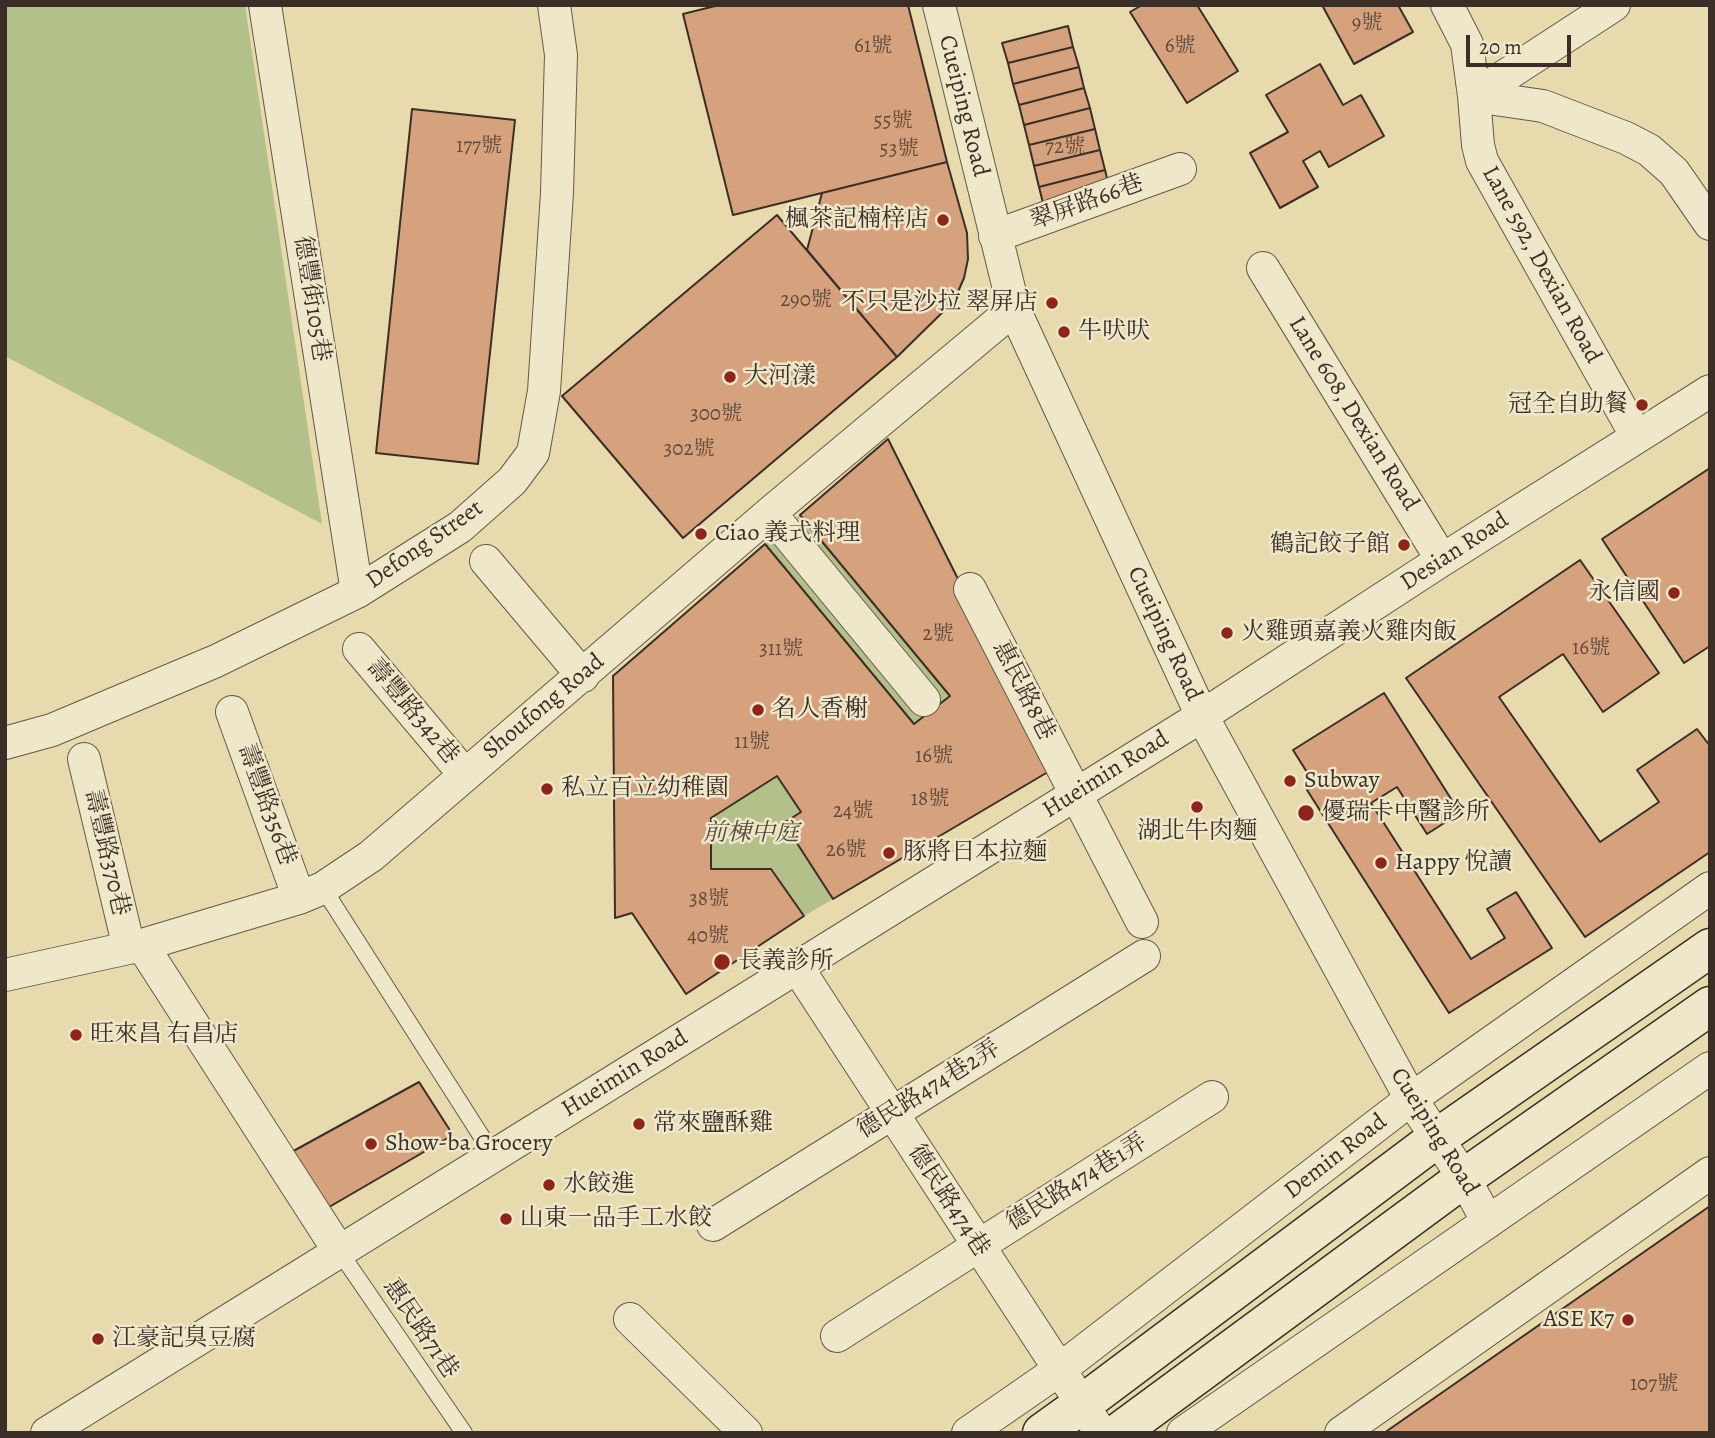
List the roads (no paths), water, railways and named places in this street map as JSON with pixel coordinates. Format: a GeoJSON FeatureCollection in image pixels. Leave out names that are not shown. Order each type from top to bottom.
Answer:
{"type":"FeatureCollection","features":[{"type":"Feature","properties":{"kind":"street","name":"德豐街105巷"},"geometry":{"type":"LineString","coordinates":[[265,5],[357,592]]}},
{"type":"Feature","properties":{"kind":"street","name":"Defong Street"},"geometry":{"type":"LineString","coordinates":[[5,743],[52,730],[216,661],[357,592],[460,527],[512,481],[533,453],[544,391],[557,193],[561,55],[554,5]]}},
{"type":"Feature","properties":{"kind":"street","name":"Cueiping Road"},"geometry":{"type":"LineString","coordinates":[[939,5],[1014,309],[1202,716],[1411,1099],[1464,1178],[1488,1222]]}},
{"type":"Feature","properties":{"kind":"street","name":"Lane 592, Dexian Road"},"geometry":{"type":"LineString","coordinates":[[1447,5],[1467,44],[1482,161],[1637,437]]}},
{"type":"Feature","properties":{"kind":"street"},"geometry":{"type":"LineString","coordinates":[[1475,96],[1614,5]]}},
{"type":"Feature","properties":{"kind":"street"},"geometry":{"type":"LineString","coordinates":[[1475,96],[1543,106],[1626,138],[1649,150],[1674,172],[1710,224]]}},
{"type":"Feature","properties":{"kind":"street","name":"翠屏路66巷"},"geometry":{"type":"LineString","coordinates":[[995,236],[1180,169]]}},
{"type":"Feature","properties":{"kind":"street","name":"Lane 608, Dexian Road"},"geometry":{"type":"LineString","coordinates":[[1264,268],[1442,560]]}},
{"type":"Feature","properties":{"kind":"street","name":"Shoufong Road"},"geometry":{"type":"LineString","coordinates":[[5,975],[135,946],[311,893],[371,856],[770,513],[1014,309]]}},
{"type":"Feature","properties":{"kind":"street","name":"Desian Road"},"geometry":{"type":"LineString","coordinates":[[1202,716],[1710,391]]}},
{"type":"Feature","properties":{"kind":"street"},"geometry":{"type":"LineString","coordinates":[[770,513],[924,700]]}},
{"type":"Feature","properties":{"kind":"street"},"geometry":{"type":"LineString","coordinates":[[486,561],[583,676]]}},
{"type":"Feature","properties":{"kind":"street","name":"惠民路8巷"},"geometry":{"type":"LineString","coordinates":[[970,589],[1142,922]]}},
{"type":"Feature","properties":{"kind":"street","name":"壽豐路342巷"},"geometry":{"type":"LineString","coordinates":[[359,649],[465,775]]}},
{"type":"Feature","properties":{"kind":"street","name":"壽豐路356巷"},"geometry":{"type":"LineString","coordinates":[[232,712],[311,893]]}},
{"type":"Feature","properties":{"kind":"street","name":"Hueimin Road"},"geometry":{"type":"LineString","coordinates":[[47,1433],[1202,716]]}},
{"type":"Feature","properties":{"kind":"street","name":"壽豐路370巷"},"geometry":{"type":"LineString","coordinates":[[84,759],[135,946],[339,1251]]}},
{"type":"Feature","properties":{"kind":"street","name":"Demin Road"},"geometry":{"type":"LineString","coordinates":[[968,1433],[1059,1370],[1411,1099],[1710,888]]}},
{"type":"Feature","properties":{"kind":"street","name":"Demin Road"},"geometry":{"type":"LineString","coordinates":[[1042,1433],[1091,1419],[1437,1138],[1710,948]]}},
{"type":"Feature","properties":{"kind":"street","name":"德民路474巷2弄"},"geometry":{"type":"LineString","coordinates":[[713,1225],[1144,956]]}},
{"type":"Feature","properties":{"kind":"street","name":"德民路474巷"},"geometry":{"type":"LineString","coordinates":[[797,967],[1091,1419]]}},
{"type":"Feature","properties":{"kind":"street"},"geometry":{"type":"LineString","coordinates":[[1118,1433],[1464,1178],[1710,1006]]}},
{"type":"Feature","properties":{"kind":"street"},"geometry":{"type":"LineString","coordinates":[[1183,1433],[1710,1068]]}},
{"type":"Feature","properties":{"kind":"street","name":"德民路474巷1弄"},"geometry":{"type":"LineString","coordinates":[[837,1336],[1212,1097]]}},
{"type":"Feature","properties":{"kind":"street"},"geometry":{"type":"LineString","coordinates":[[1341,1433],[1710,1172]]}},
{"type":"Feature","properties":{"kind":"street"},"geometry":{"type":"LineString","coordinates":[[630,1319],[746,1433]]}},
{"type":"Feature","properties":{"kind":"lane"},"geometry":{"type":"LineString","coordinates":[[311,893],[494,1156]]}},
{"type":"Feature","properties":{"kind":"lane","name":"惠民路71巷"},"geometry":{"type":"LineString","coordinates":[[339,1251],[464,1433]]}},
{"type":"Feature","properties":{"kind":"place","name":"楓茶記楠梓店"},"geometry":{"type":"Point","coordinates":[943,220]}},
{"type":"Feature","properties":{"kind":"place","name":"不只是沙拉 翠屏店"},"geometry":{"type":"Point","coordinates":[1052,303]}},
{"type":"Feature","properties":{"kind":"place","name":"牛吠吠"},"geometry":{"type":"Point","coordinates":[1064,332]}},
{"type":"Feature","properties":{"kind":"place","name":"大河漾"},"geometry":{"type":"Point","coordinates":[730,377]}},
{"type":"Feature","properties":{"kind":"place","name":"冠全自助餐"},"geometry":{"type":"Point","coordinates":[1642,405]}},
{"type":"Feature","properties":{"kind":"place","name":"Ciao 義式料理"},"geometry":{"type":"Point","coordinates":[701,534]}},
{"type":"Feature","properties":{"kind":"place","name":"鶴記餃子館"},"geometry":{"type":"Point","coordinates":[1404,545]}},
{"type":"Feature","properties":{"kind":"place","name":"永信國"},"geometry":{"type":"Point","coordinates":[1674,593]}},
{"type":"Feature","properties":{"kind":"place","name":"火雞頭嘉義火雞肉飯"},"geometry":{"type":"Point","coordinates":[1227,633]}},
{"type":"Feature","properties":{"kind":"place","name":"名人香榭"},"geometry":{"type":"Point","coordinates":[758,710]}},
{"type":"Feature","properties":{"kind":"place","name":"Subway"},"geometry":{"type":"Point","coordinates":[1290,781]}},
{"type":"Feature","properties":{"kind":"place","name":"私立百立幼稚園"},"geometry":{"type":"Point","coordinates":[547,789]}},
{"type":"Feature","properties":{"kind":"place","name":"湖北牛肉麵"},"geometry":{"type":"Point","coordinates":[1197,807]}},
{"type":"Feature","properties":{"kind":"place","name":"優瑞卡中醫診所"},"geometry":{"type":"Point","coordinates":[1306,813]}},
{"type":"Feature","properties":{"kind":"place","name":"豚將日本拉麵"},"geometry":{"type":"Point","coordinates":[889,853]}},
{"type":"Feature","properties":{"kind":"place","name":"Happy 悅讀"},"geometry":{"type":"Point","coordinates":[1381,863]}},
{"type":"Feature","properties":{"kind":"place","name":"長義診所"},"geometry":{"type":"Point","coordinates":[722,962]}},
{"type":"Feature","properties":{"kind":"place","name":"旺來昌 右昌店"},"geometry":{"type":"Point","coordinates":[76,1035]}},
{"type":"Feature","properties":{"kind":"place","name":"常來鹽酥雞"},"geometry":{"type":"Point","coordinates":[639,1124]}},
{"type":"Feature","properties":{"kind":"place","name":"Show-ba Grocery"},"geometry":{"type":"Point","coordinates":[371,1144]}},
{"type":"Feature","properties":{"kind":"place","name":"水餃進"},"geometry":{"type":"Point","coordinates":[549,1185]}},
{"type":"Feature","properties":{"kind":"place","name":"山東一品手工水餃"},"geometry":{"type":"Point","coordinates":[506,1219]}},
{"type":"Feature","properties":{"kind":"place","name":"ASE K7"},"geometry":{"type":"Point","coordinates":[1628,1320]}},
{"type":"Feature","properties":{"kind":"place","name":"江豪記臭豆腐"},"geometry":{"type":"Point","coordinates":[98,1339]}},
{"type":"Feature","properties":{"kind":"park label","name":"前棟中庭"},"geometry":{"type":"Point","coordinates":[751,834]}}]}
